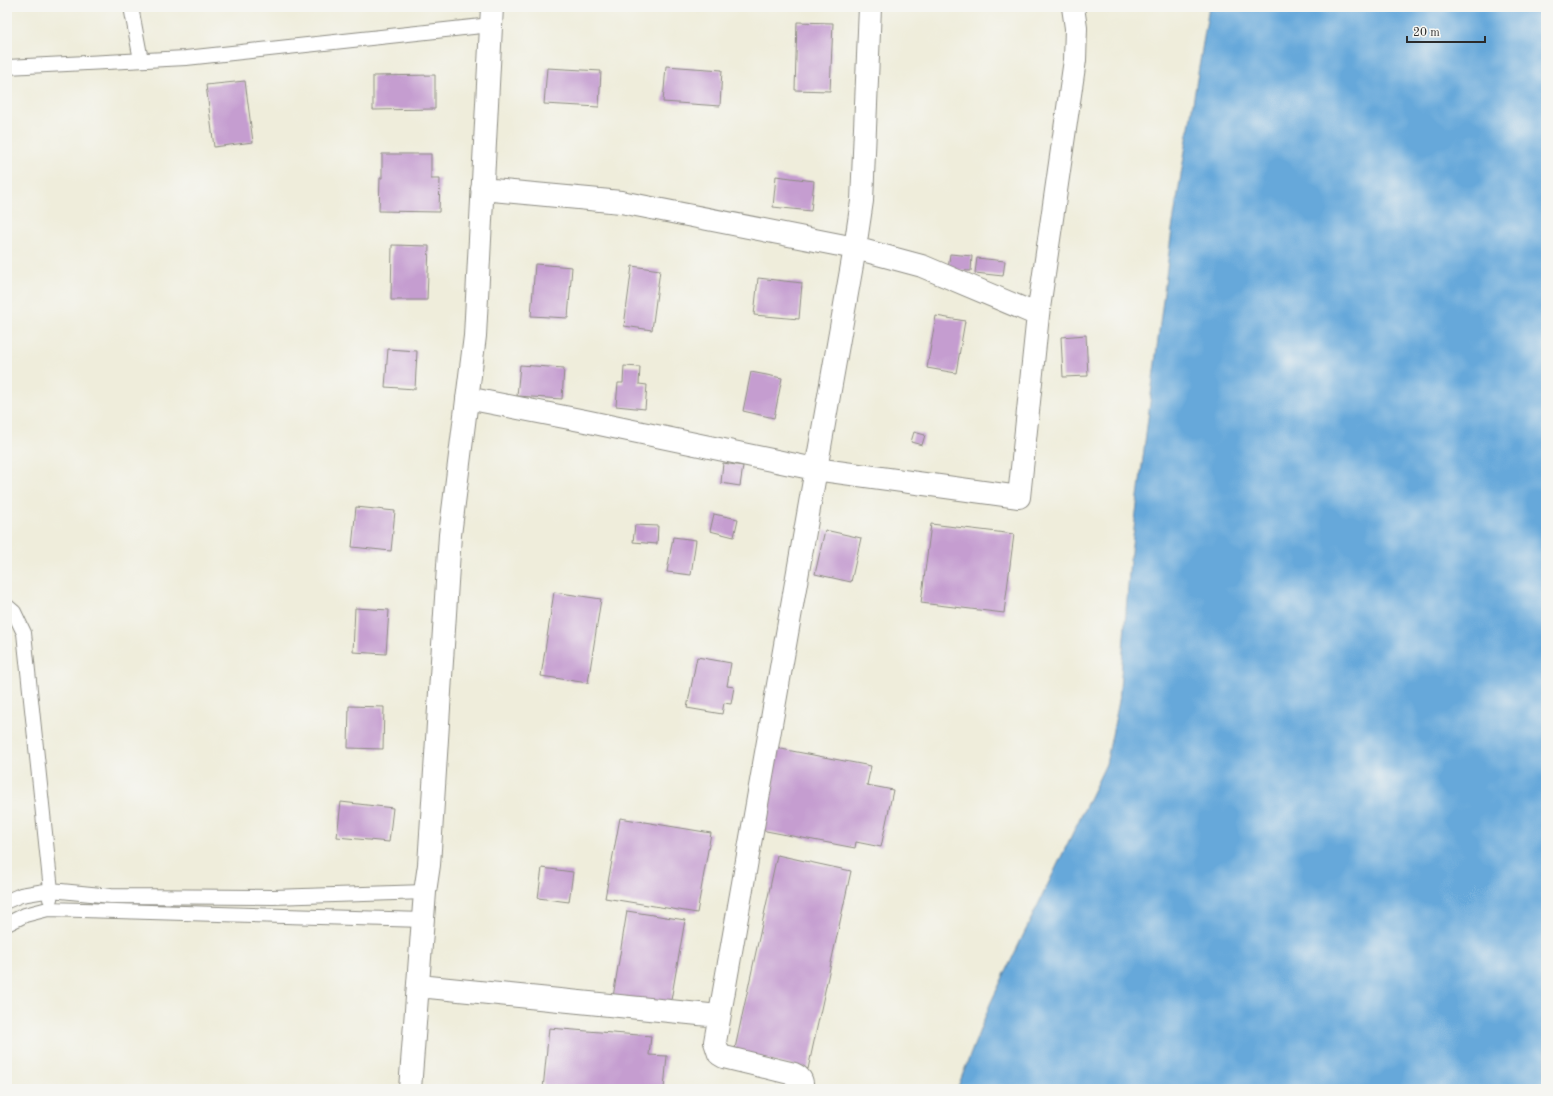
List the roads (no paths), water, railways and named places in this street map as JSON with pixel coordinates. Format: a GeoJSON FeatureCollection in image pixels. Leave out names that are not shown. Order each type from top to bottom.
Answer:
{"type":"FeatureCollection","features":[{"type":"Feature","properties":{"kind":"street"},"geometry":{"type":"LineString","coordinates":[[802,1089],[802,1081],[799,1076],[724,1057],[718,1054],[715,1042],[855,248],[862,201],[870,7]]}},
{"type":"Feature","properties":{"kind":"street"},"geometry":{"type":"LineString","coordinates":[[467,398],[815,469],[1019,497],[1038,315],[1075,60],[1076,28],[1073,7]]}},
{"type":"Feature","properties":{"kind":"street"},"geometry":{"type":"LineString","coordinates":[[410,1089],[425,892],[430,865],[450,535],[475,336],[491,16]]}},
{"type":"Feature","properties":{"kind":"street"},"geometry":{"type":"LineString","coordinates":[[482,189],[621,202],[855,248],[922,266],[1038,315]]}},
{"type":"Feature","properties":{"kind":"street"},"geometry":{"type":"LineString","coordinates":[[419,986],[719,1016]]}},
{"type":"Feature","properties":{"kind":"lane"},"geometry":{"type":"LineString","coordinates":[[131,7],[141,60]]}},
{"type":"Feature","properties":{"kind":"lane"},"geometry":{"type":"LineString","coordinates":[[7,67],[186,58],[491,16]]}},
{"type":"Feature","properties":{"kind":"lane"},"geometry":{"type":"LineString","coordinates":[[7,606],[14,612],[24,633],[51,890],[48,909]]}},
{"type":"Feature","properties":{"kind":"lane"},"geometry":{"type":"LineString","coordinates":[[7,901],[22,895],[51,890],[119,896],[273,897],[425,892]]}},
{"type":"Feature","properties":{"kind":"lane"},"geometry":{"type":"LineString","coordinates":[[7,924],[25,915],[48,909],[424,920]]}},
{"type":"Feature","properties":{"kind":"water"},"geometry":{"type":"Polygon","coordinates":[[[1209,7],[1546,7],[1546,1089],[957,1089],[990,1004],[1106,764],[1119,701],[1130,560],[1172,229],[1209,7]]]}}]}
